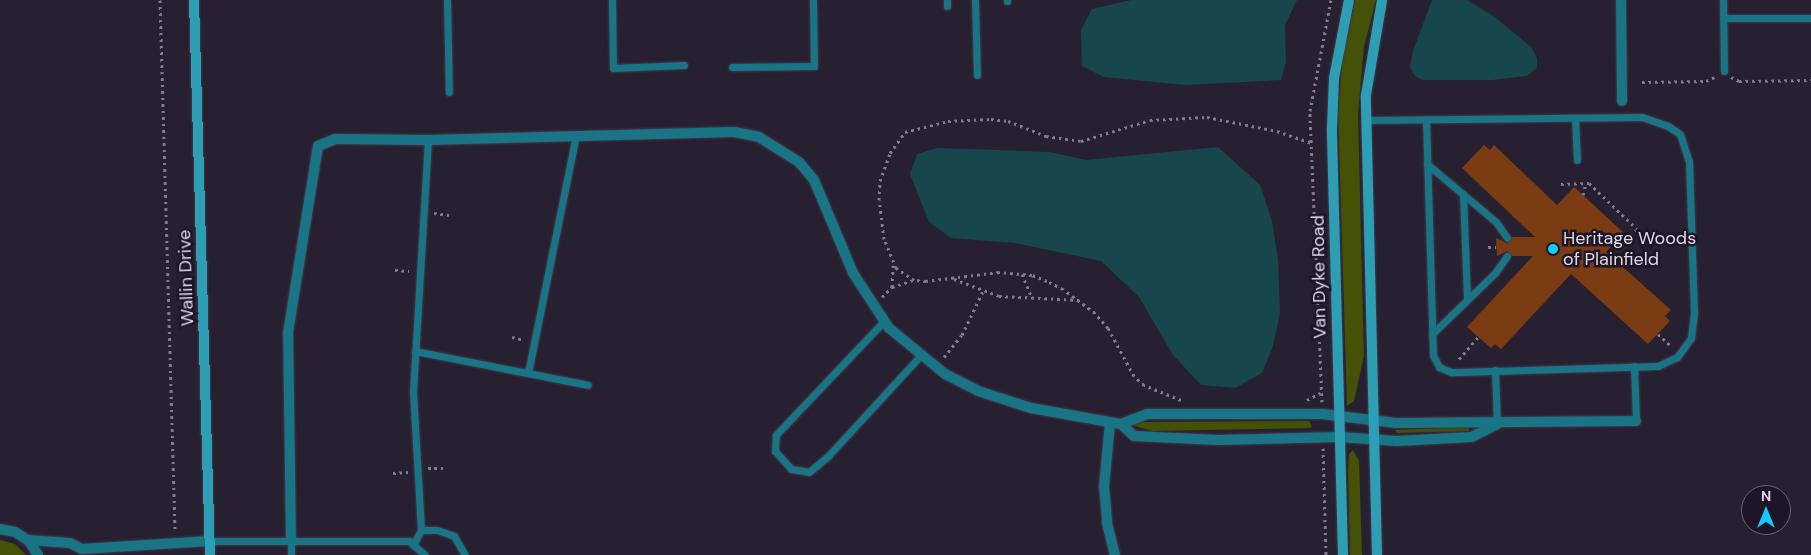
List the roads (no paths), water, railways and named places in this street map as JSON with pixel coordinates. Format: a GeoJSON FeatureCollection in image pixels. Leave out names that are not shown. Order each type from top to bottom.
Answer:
{"type":"FeatureCollection","features":[{"type":"Feature","properties":{"kind":"street","name":"Wallin Drive"},"geometry":{"type":"LineString","coordinates":[[194,0],[210,555]]}},
{"type":"Feature","properties":{"kind":"street","name":"Van Dyke Road"},"geometry":{"type":"LineString","coordinates":[[1344,555],[1339,437],[1332,128],[1334,78],[1349,0]]}},
{"type":"Feature","properties":{"kind":"street"},"geometry":{"type":"LineString","coordinates":[[1377,555],[1372,439],[1366,120],[1372,46],[1382,0]]}},
{"type":"Feature","properties":{"kind":"street"},"geometry":{"type":"LineString","coordinates":[[1621,0],[1622,101]]}},
{"type":"Feature","properties":{"kind":"street"},"geometry":{"type":"LineString","coordinates":[[291,542],[288,333],[318,146],[335,139],[428,140],[734,132],[759,137],[778,146],[799,162],[814,180],[853,273],[884,321],[920,356],[978,391],[1031,408],[1121,424],[1147,414],[1322,414],[1396,423],[1473,421],[1497,424],[1636,421]]}},
{"type":"Feature","properties":{"kind":"street"},"geometry":{"type":"LineString","coordinates":[[1110,423],[1104,486],[1107,523],[1115,555]]}},
{"type":"Feature","properties":{"kind":"street"},"geometry":{"type":"LineString","coordinates":[[1121,424],[1134,436],[1218,440],[1339,437],[1372,439],[1472,437],[1497,424]]}},
{"type":"Feature","properties":{"kind":"street"},"geometry":{"type":"LineString","coordinates":[[0,520],[28,540],[38,555]]}},
{"type":"Feature","properties":{"kind":"street"},"geometry":{"type":"LineString","coordinates":[[0,529],[15,532]]}},
{"type":"Feature","properties":{"kind":"street"},"geometry":{"type":"LineString","coordinates":[[28,540],[70,543],[80,552],[210,542]]}},
{"type":"Feature","properties":{"kind":"lane"},"geometry":{"type":"LineString","coordinates":[[447,0],[449,92]]}},
{"type":"Feature","properties":{"kind":"lane"},"geometry":{"type":"LineString","coordinates":[[612,0],[613,68],[684,65]]}},
{"type":"Feature","properties":{"kind":"lane"},"geometry":{"type":"LineString","coordinates":[[732,67],[814,66],[813,0]]}},
{"type":"Feature","properties":{"kind":"lane"},"geometry":{"type":"LineString","coordinates":[[975,0],[977,75]]}},
{"type":"Feature","properties":{"kind":"lane"},"geometry":{"type":"LineString","coordinates":[[1722,0],[1724,71]]}},
{"type":"Feature","properties":{"kind":"lane"},"geometry":{"type":"LineString","coordinates":[[1723,18],[1811,18]]}},
{"type":"Feature","properties":{"kind":"lane"},"geometry":{"type":"LineString","coordinates":[[1366,120],[1642,117],[1656,120],[1680,134],[1686,146],[1689,161],[1694,313],[1691,338],[1677,357],[1658,366],[1451,372],[1439,367],[1433,355],[1426,120]]}},
{"type":"Feature","properties":{"kind":"lane"},"geometry":{"type":"LineString","coordinates":[[1575,118],[1577,160]]}},
{"type":"Feature","properties":{"kind":"lane"},"geometry":{"type":"LineString","coordinates":[[528,373],[576,136]]}},
{"type":"Feature","properties":{"kind":"lane"},"geometry":{"type":"LineString","coordinates":[[413,545],[421,530],[412,392],[428,140]]}},
{"type":"Feature","properties":{"kind":"lane"},"geometry":{"type":"LineString","coordinates":[[1427,164],[1496,222],[1506,238]]}},
{"type":"Feature","properties":{"kind":"lane"},"geometry":{"type":"LineString","coordinates":[[1463,194],[1468,299]]}},
{"type":"Feature","properties":{"kind":"lane"},"geometry":{"type":"LineString","coordinates":[[1432,334],[1468,299],[1507,256]]}},
{"type":"Feature","properties":{"kind":"lane"},"geometry":{"type":"LineString","coordinates":[[884,321],[776,435],[776,451],[791,469],[809,472],[829,455],[920,356]]}},
{"type":"Feature","properties":{"kind":"lane"},"geometry":{"type":"LineString","coordinates":[[415,352],[588,385]]}},
{"type":"Feature","properties":{"kind":"lane"},"geometry":{"type":"LineString","coordinates":[[1634,366],[1636,421]]}},
{"type":"Feature","properties":{"kind":"lane"},"geometry":{"type":"LineString","coordinates":[[1495,370],[1497,424]]}},
{"type":"Feature","properties":{"kind":"lane"},"geometry":{"type":"LineString","coordinates":[[421,530],[437,530],[454,536],[466,555]]}},
{"type":"Feature","properties":{"kind":"lane"},"geometry":{"type":"LineString","coordinates":[[210,542],[397,541],[413,545],[425,555]]}},
{"type":"Feature","properties":{"kind":"lane"},"geometry":{"type":"LineString","coordinates":[[291,542],[291,555]]}},
{"type":"Feature","properties":{"kind":"place","name":"Heritage Woods of Plainfield"},"geometry":{"type":"Point","coordinates":[1553,249]}}]}
